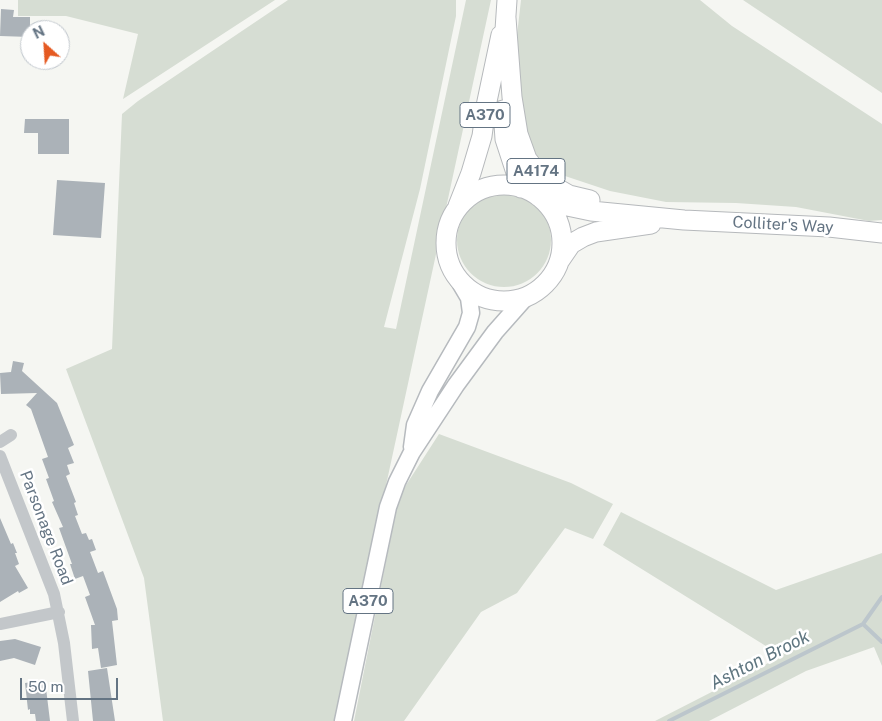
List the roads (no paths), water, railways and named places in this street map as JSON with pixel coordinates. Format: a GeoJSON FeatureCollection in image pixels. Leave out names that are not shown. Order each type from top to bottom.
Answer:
{"type":"FeatureCollection","features":[{"type":"Feature","properties":{"kind":"highway","name":"A370"},"geometry":{"type":"LineString","coordinates":[[506,9],[503,112],[505,139],[521,188]]}},
{"type":"Feature","properties":{"kind":"highway","name":"A370"},"geometry":{"type":"LineString","coordinates":[[456,210],[471,173],[482,136],[506,9]]}},
{"type":"Feature","properties":{"kind":"highway","name":"A4174"},"geometry":{"type":"LineString","coordinates":[[506,9],[512,97],[518,134],[527,159],[543,180],[569,195],[611,206],[684,220]]}},
{"type":"Feature","properties":{"kind":"highway"},"geometry":{"type":"LineString","coordinates":[[503,185],[521,188],[538,197],[551,209],[559,225],[562,242],[560,260],[546,282],[526,297],[505,302],[484,298],[466,288],[453,271],[447,256],[446,240],[449,224],[456,210],[469,197],[485,188],[503,185]]}},
{"type":"Feature","properties":{"kind":"highway","name":"Colliter's Way"},"geometry":{"type":"LineString","coordinates":[[538,197],[553,203],[591,212],[684,220],[829,227],[882,233]]}},
{"type":"Feature","properties":{"kind":"highway","name":"Colliter's Way"},"geometry":{"type":"LineString","coordinates":[[560,260],[571,244],[596,232],[684,220]]}},
{"type":"Feature","properties":{"kind":"main road","name":"A370"},"geometry":{"type":"LineString","coordinates":[[412,452],[416,425],[430,391],[467,327],[471,314],[469,298],[453,271]]}},
{"type":"Feature","properties":{"kind":"main road","name":"A370"},"geometry":{"type":"LineString","coordinates":[[342,721],[388,507],[397,482],[412,452],[475,359],[495,332],[526,297]]}},
{"type":"Feature","properties":{"kind":"street"},"geometry":{"type":"LineString","coordinates":[[0,442],[11,435]]}},
{"type":"Feature","properties":{"kind":"street","name":"Parsonage Road"},"geometry":{"type":"LineString","coordinates":[[0,456],[51,585],[59,612],[73,721]]}},
{"type":"Feature","properties":{"kind":"street","name":"Parsonage Road"},"geometry":{"type":"LineString","coordinates":[[0,624],[59,612]]}},
{"type":"Feature","properties":{"kind":"waterway","name":"Ashton Brook"},"geometry":{"type":"LineString","coordinates":[[882,597],[863,624],[882,642]]}},
{"type":"Feature","properties":{"kind":"waterway","name":"Ashton Brook"},"geometry":{"type":"LineString","coordinates":[[669,721],[863,624]]}}]}
